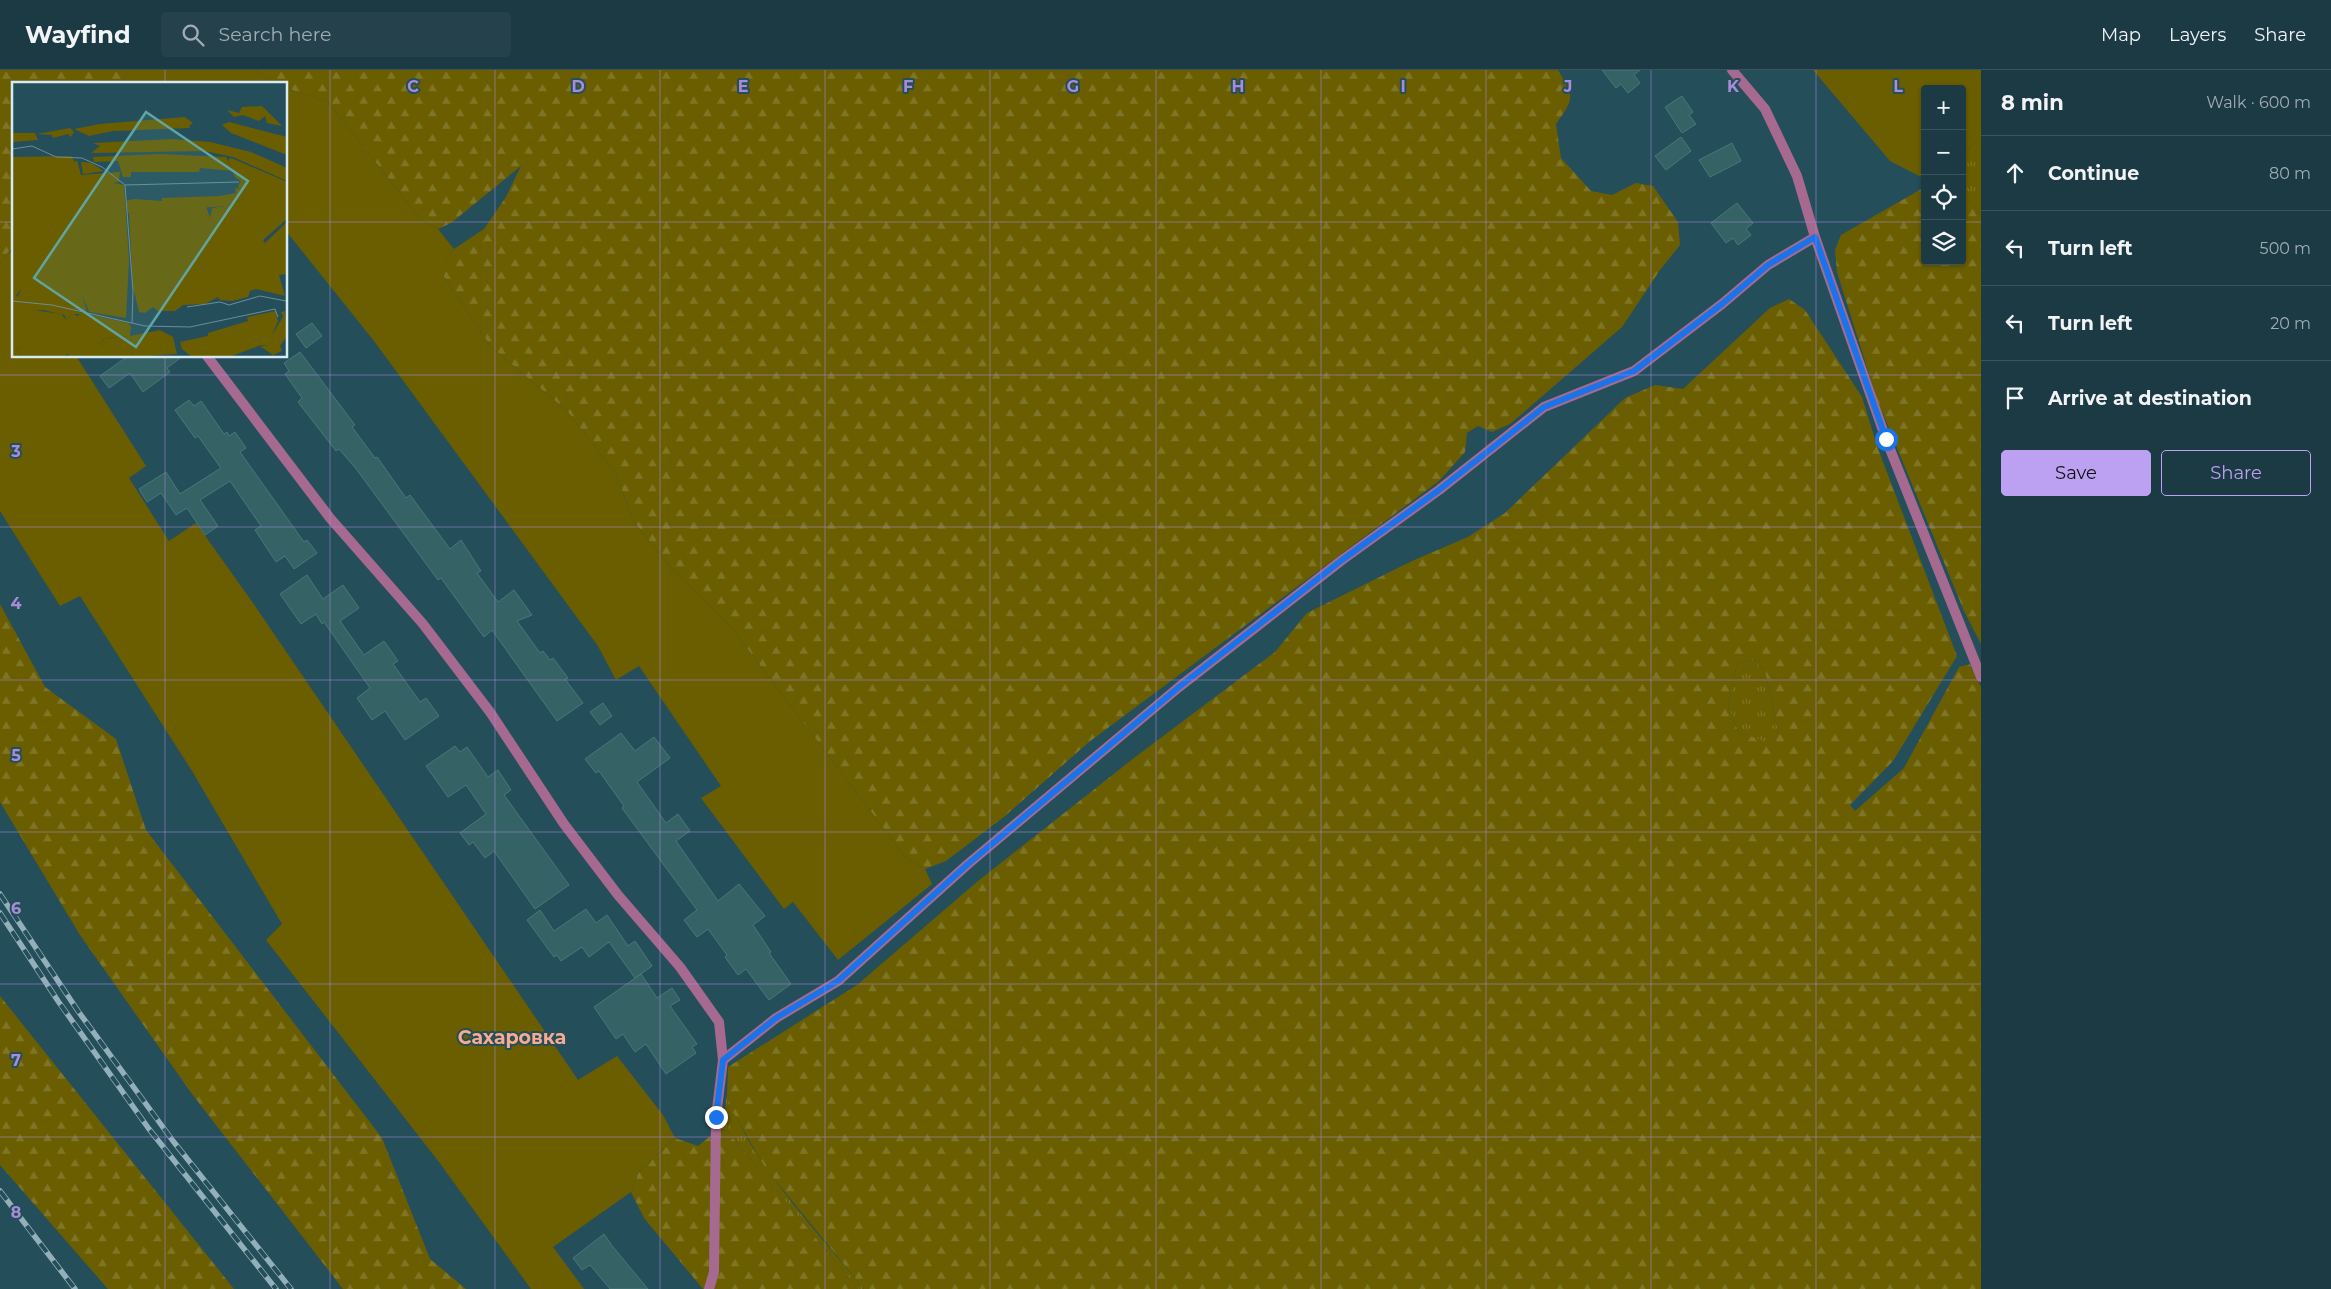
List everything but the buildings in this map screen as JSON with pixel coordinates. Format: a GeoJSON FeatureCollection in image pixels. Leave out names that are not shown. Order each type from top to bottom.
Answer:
{"type":"FeatureCollection","features":[{"type":"Feature","properties":{"kind":"street"},"geometry":{"type":"LineString","coordinates":[[1732,70],[1765,109],[1797,176],[1815,237],[1886,439],[1981,677]]}},
{"type":"Feature","properties":{"kind":"street"},"geometry":{"type":"LineString","coordinates":[[723,1060],[776,1018],[838,981],[968,864],[1179,687],[1342,560],[1439,490],[1544,407],[1634,371],[1722,304],[1768,265],[1815,237]]}},
{"type":"Feature","properties":{"kind":"street"},"geometry":{"type":"LineString","coordinates":[[209,358],[330,518],[423,624],[490,712],[564,824],[618,895],[680,967],[719,1022],[723,1060],[716,1117],[714,1272],[709,1289]]}},
{"type":"Feature","properties":{"kind":"green space"},"geometry":{"type":"Polygon","coordinates":[[[0,70],[130,70],[122,82],[12,82],[12,248],[0,264],[0,70]]]}},
{"type":"Feature","properties":{"kind":"green space"},"geometry":{"type":"Polygon","coordinates":[[[130,70],[256,70],[271,82],[122,82],[130,70]]]}},
{"type":"Feature","properties":{"kind":"green space"},"geometry":{"type":"Polygon","coordinates":[[[256,70],[1558,70],[1570,93],[1569,103],[1556,124],[1561,158],[1591,191],[1612,195],[1636,183],[1653,186],[1678,222],[1680,245],[1660,270],[1622,327],[1510,424],[1492,432],[1478,426],[1467,433],[1465,452],[1439,481],[1089,742],[1005,816],[946,861],[925,869],[906,858],[730,626],[673,570],[634,522],[616,474],[567,411],[491,347],[444,277],[444,262],[454,249],[484,229],[506,197],[521,166],[451,223],[438,229],[421,220],[328,102],[288,89],[288,82],[271,82],[256,70]]]}},
{"type":"Feature","properties":{"kind":"green space"},"geometry":{"type":"Polygon","coordinates":[[[1813,70],[1981,70],[1981,137],[1966,151],[1966,85],[1921,85],[1921,177],[1890,161],[1813,70]]]}},
{"type":"Feature","properties":{"kind":"green space"},"geometry":{"type":"Polygon","coordinates":[[[288,89],[328,102],[421,220],[438,229],[454,249],[444,262],[444,277],[491,347],[567,411],[616,474],[634,522],[673,570],[730,626],[906,858],[925,869],[932,884],[838,960],[793,902],[784,909],[701,798],[721,786],[639,666],[616,680],[598,646],[374,341],[288,234],[288,89]]]}},
{"type":"Feature","properties":{"kind":"green space"},"geometry":{"type":"Polygon","coordinates":[[[1981,137],[1981,217],[1971,202],[1966,200],[1966,151],[1981,137]]]}},
{"type":"Feature","properties":{"kind":"green space"},"geometry":{"type":"Polygon","coordinates":[[[1921,189],[1921,265],[1966,265],[1966,200],[1971,202],[1981,217],[1981,644],[1964,611],[1877,399],[1837,272],[1835,250],[1841,235],[1921,189]]]}},
{"type":"Feature","properties":{"kind":"green space"},"geometry":{"type":"Polygon","coordinates":[[[9,251],[12,256],[12,358],[77,358],[146,466],[129,478],[169,541],[196,523],[253,603],[578,1080],[617,1056],[663,1115],[675,1138],[638,1173],[631,1192],[553,1247],[584,1289],[531,1289],[439,1162],[266,940],[282,924],[192,771],[80,596],[60,606],[0,511],[0,264],[9,251]]]}},
{"type":"Feature","properties":{"kind":"green space"},"geometry":{"type":"Polygon","coordinates":[[[1789,299],[1805,310],[1862,397],[1877,446],[1957,656],[1893,761],[1850,805],[1855,811],[1904,768],[1959,667],[1970,664],[1981,687],[1981,1289],[864,1289],[766,1169],[733,1112],[727,1093],[728,1067],[857,985],[978,881],[1134,758],[1275,652],[1307,613],[1412,561],[1468,537],[1505,513],[1625,398],[1655,385],[1683,389],[1770,308],[1789,299]],[[1754,660],[1737,663],[1728,706],[1738,731],[1770,744],[1778,731],[1765,671],[1754,660]]]}},
{"type":"Feature","properties":{"kind":"green space"},"geometry":{"type":"Polygon","coordinates":[[[0,604],[45,687],[116,739],[146,830],[382,1138],[430,1259],[466,1289],[343,1289],[192,1094],[80,935],[0,802],[0,604]]]}},
{"type":"Feature","properties":{"kind":"green space"},"geometry":{"type":"Polygon","coordinates":[[[1754,660],[1765,671],[1778,731],[1770,745],[1738,731],[1728,706],[1737,663],[1754,660]]]}},
{"type":"Feature","properties":{"kind":"green space"},"geometry":{"type":"Polygon","coordinates":[[[0,996],[234,1289],[108,1289],[0,1165],[0,996]]]}},
{"type":"Feature","properties":{"kind":"green space"},"geometry":{"type":"Polygon","coordinates":[[[727,1093],[737,1119],[751,1145],[786,1196],[864,1289],[858,1289],[723,1126],[727,1093]]]}},
{"type":"Feature","properties":{"kind":"green space"},"geometry":{"type":"Polygon","coordinates":[[[723,1126],[858,1289],[703,1289],[644,1218],[631,1192],[638,1173],[675,1138],[698,1146],[723,1126]]]}},
{"type":"Feature","properties":{"kind":"railway"},"geometry":{"type":"LineString","coordinates":[[0,894],[78,1011],[173,1141],[291,1289]]}},
{"type":"Feature","properties":{"kind":"railway"},"geometry":{"type":"LineString","coordinates":[[0,913],[58,1001],[149,1129],[276,1289]]}},
{"type":"Feature","properties":{"kind":"railway"},"geometry":{"type":"LineString","coordinates":[[0,1191],[75,1289]]}},
{"type":"Feature","properties":{"kind":"district","name":"Сахаровка"},"geometry":{"type":"Point","coordinates":[512,1037]}},
{"type":"Feature","properties":{"kind":"route"},"geometry":{"type":"LineString","coordinates":[[716,1117],[723,1060],[776,1018],[838,981],[968,864],[1179,687],[1342,560],[1439,490],[1544,407],[1634,371],[1722,304],[1768,265],[1815,237],[1886,439]]}}]}
